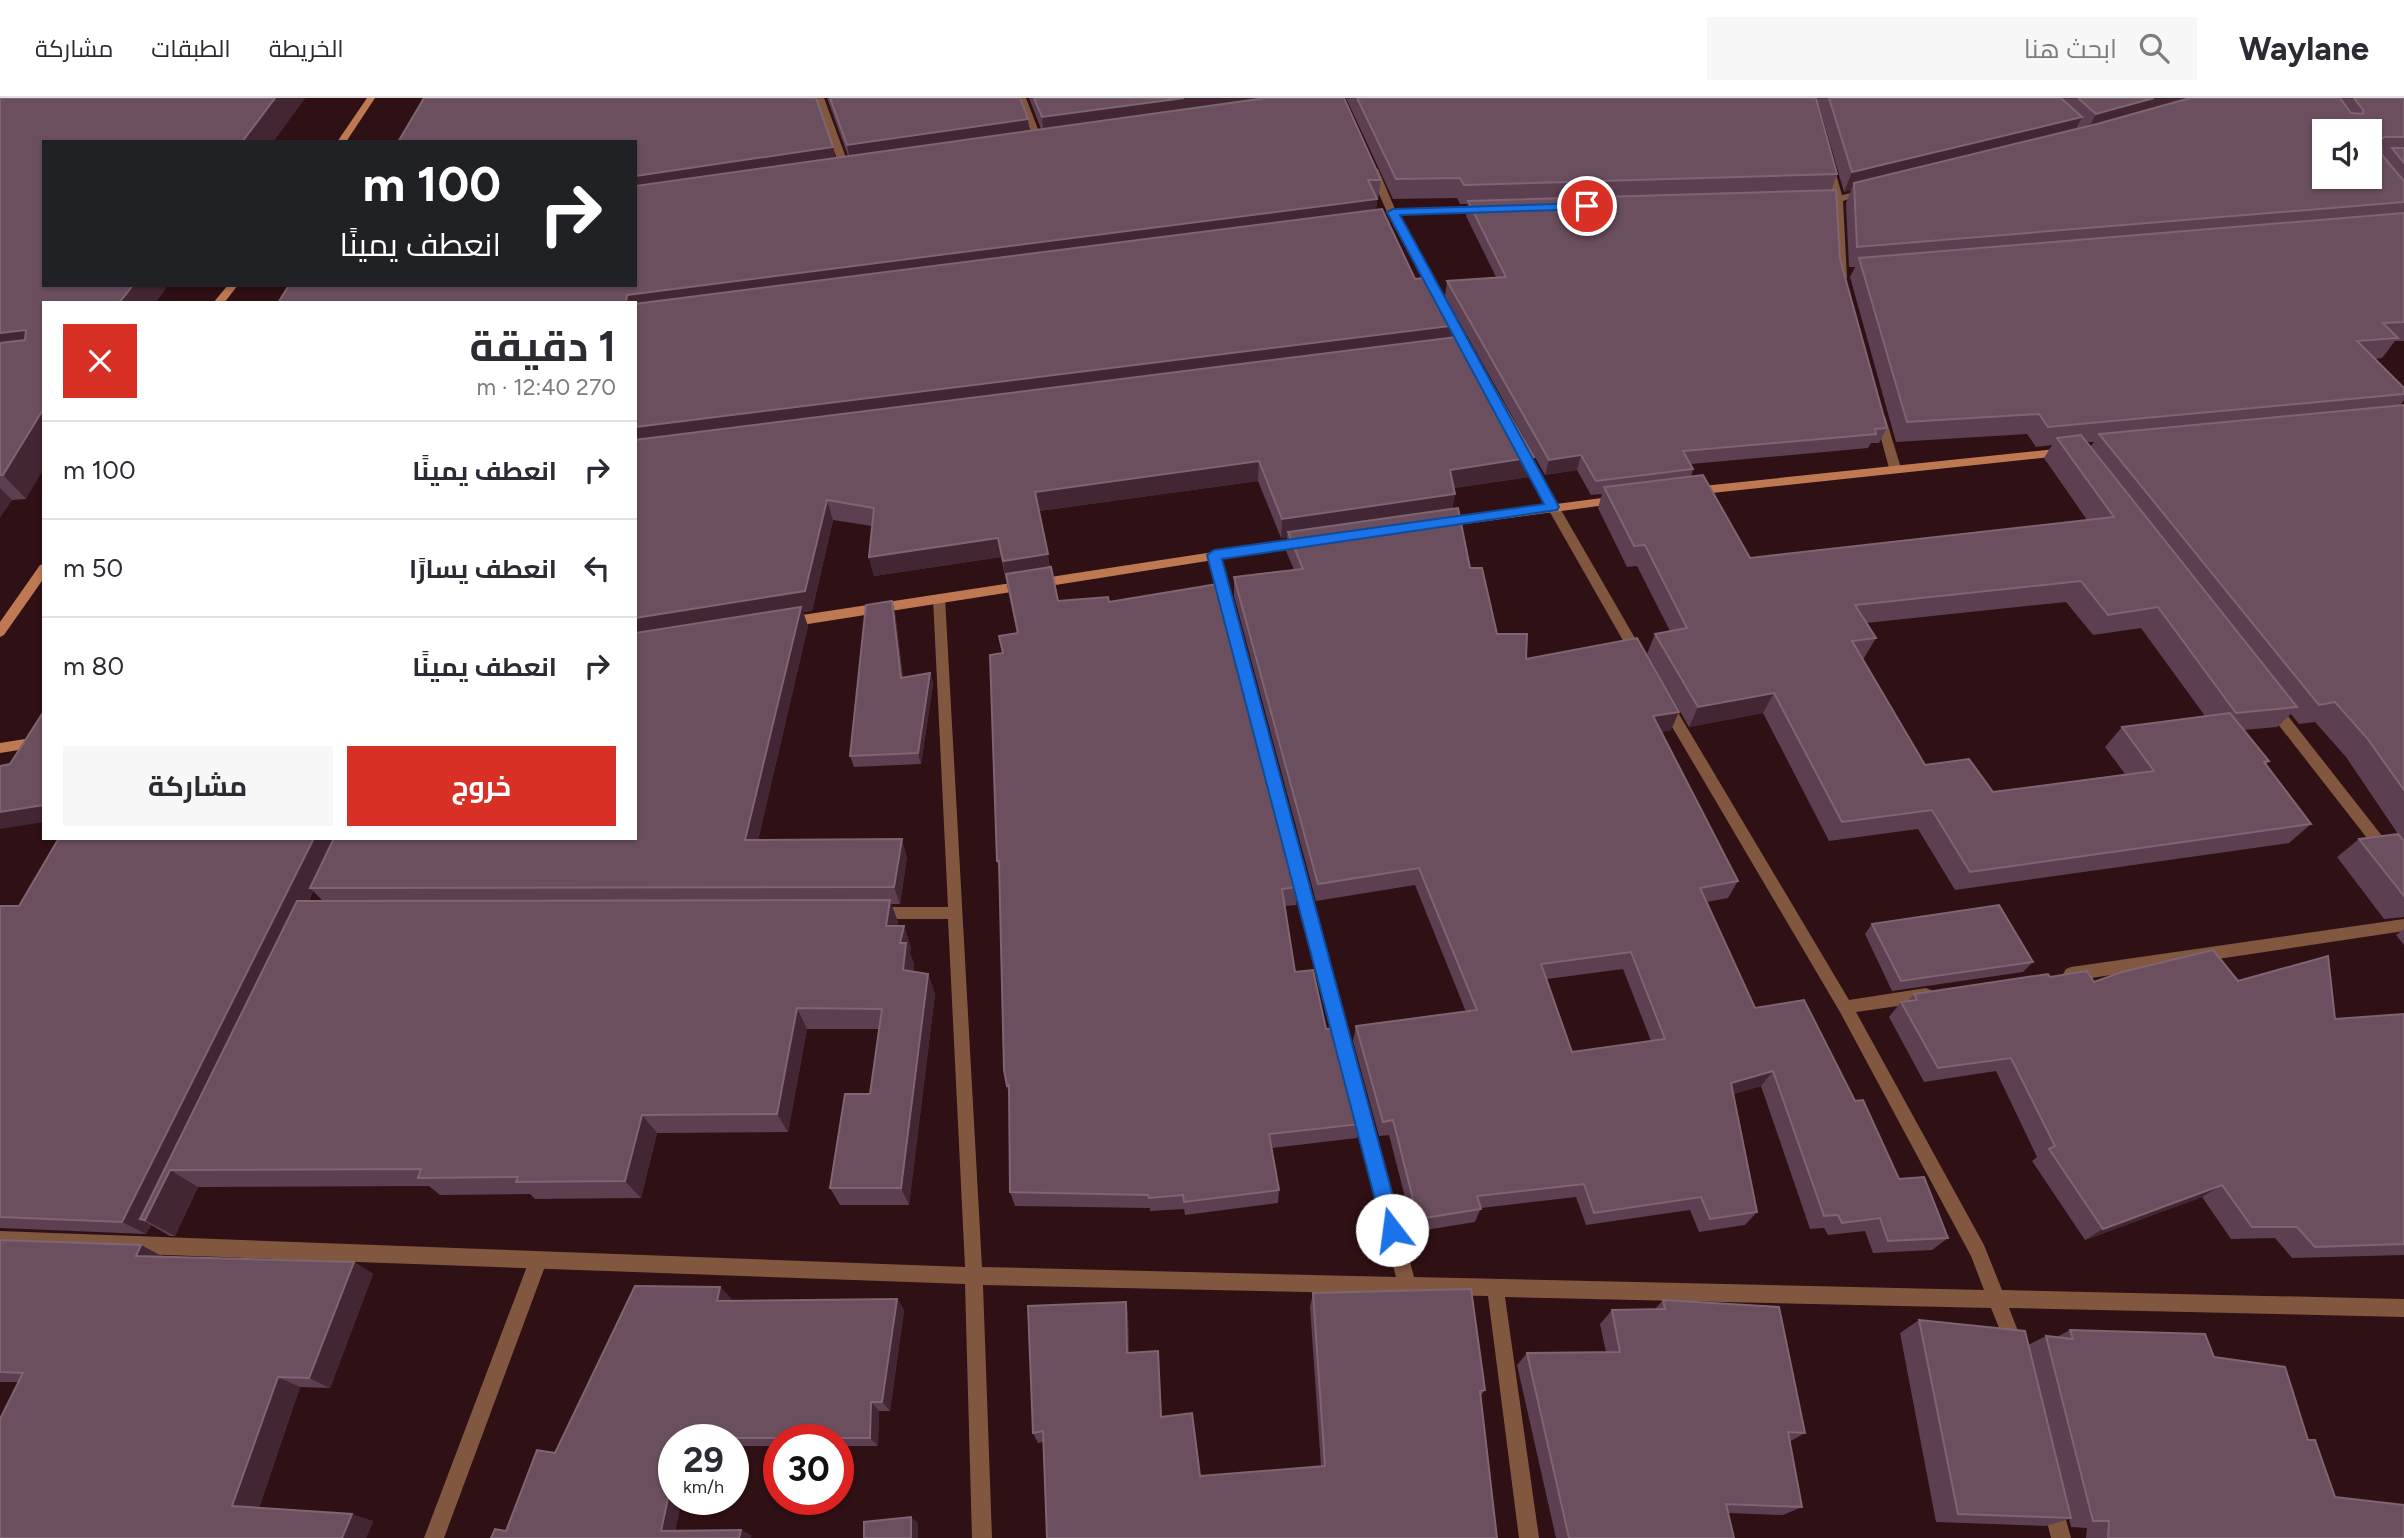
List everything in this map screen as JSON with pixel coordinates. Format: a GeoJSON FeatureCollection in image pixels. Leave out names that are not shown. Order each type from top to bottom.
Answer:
{"type":"FeatureCollection","features":[{"type":"Feature","properties":{"kind":"main road"},"geometry":{"type":"LineString","coordinates":[[342,140],[371,98]]}},
{"type":"Feature","properties":{"kind":"main road"},"geometry":{"type":"LineString","coordinates":[[220,301],[231,287]]}},
{"type":"Feature","properties":{"kind":"main road"},"geometry":{"type":"LineString","coordinates":[[1676,493],[1895,468],[2078,457]]}},
{"type":"Feature","properties":{"kind":"main road"},"geometry":{"type":"LineString","coordinates":[[1430,524],[1634,498]]}},
{"type":"Feature","properties":{"kind":"main road"},"geometry":{"type":"LineString","coordinates":[[773,624],[1322,540]]}},
{"type":"Feature","properties":{"kind":"main road"},"geometry":{"type":"LineString","coordinates":[[0,632],[42,571]]}},
{"type":"Feature","properties":{"kind":"main road"},"geometry":{"type":"LineString","coordinates":[[0,748],[42,741]]}},
{"type":"Feature","properties":{"kind":"street"},"geometry":{"type":"LineString","coordinates":[[820,98],[846,171]]}},
{"type":"Feature","properties":{"kind":"street"},"geometry":{"type":"LineString","coordinates":[[1022,98],[1039,142]]}},
{"type":"Feature","properties":{"kind":"street"},"geometry":{"type":"LineString","coordinates":[[1026,144],[1053,140]]}},
{"type":"Feature","properties":{"kind":"street"},"geometry":{"type":"LineString","coordinates":[[1827,161],[1838,199],[1840,273],[1844,286]]}},
{"type":"Feature","properties":{"kind":"street"},"geometry":{"type":"LineString","coordinates":[[1370,163],[1394,216],[1440,303]]}},
{"type":"Feature","properties":{"kind":"street"},"geometry":{"type":"LineString","coordinates":[[833,173],[860,169]]}},
{"type":"Feature","properties":{"kind":"street"},"geometry":{"type":"LineString","coordinates":[[1810,200],[1838,199],[1877,190]]}},
{"type":"Feature","properties":{"kind":"street"},"geometry":{"type":"LineString","coordinates":[[1382,222],[1394,216],[1490,209]]}},
{"type":"Feature","properties":{"kind":"street"},"geometry":{"type":"LineString","coordinates":[[1840,273],[1854,272]]}},
{"type":"Feature","properties":{"kind":"street"},"geometry":{"type":"LineString","coordinates":[[1877,403],[1895,468]]}},
{"type":"Feature","properties":{"kind":"street"},"geometry":{"type":"LineString","coordinates":[[1519,446],[1651,678],[1845,1007],[1978,1251],[2019,1361]]}},
{"type":"Feature","properties":{"kind":"street"},"geometry":{"type":"LineString","coordinates":[[1214,555],[1407,1284]]}},
{"type":"Feature","properties":{"kind":"street"},"geometry":{"type":"LineString","coordinates":[[939,598],[974,1276],[982,1538]]}},
{"type":"Feature","properties":{"kind":"street"},"geometry":{"type":"LineString","coordinates":[[2260,690],[2404,875]]}},
{"type":"Feature","properties":{"kind":"street"},"geometry":{"type":"LineString","coordinates":[[858,913],[956,913]]}},
{"type":"Feature","properties":{"kind":"street"},"geometry":{"type":"LineString","coordinates":[[2049,977],[2404,925]]}},
{"type":"Feature","properties":{"kind":"street"},"geometry":{"type":"LineString","coordinates":[[1845,1007],[1940,993]]}},
{"type":"Feature","properties":{"kind":"street"},"geometry":{"type":"LineString","coordinates":[[0,1240],[156,1240],[538,1261],[974,1276],[2404,1308]]}},
{"type":"Feature","properties":{"kind":"street"},"geometry":{"type":"LineString","coordinates":[[434,1538],[538,1261]]}},
{"type":"Feature","properties":{"kind":"street"},"geometry":{"type":"LineString","coordinates":[[1495,1286],[1529,1538]]}},
{"type":"Feature","properties":{"kind":"street"},"geometry":{"type":"LineString","coordinates":[[2048,1484],[2061,1538]]}},
{"type":"Feature","properties":{"kind":"building"},"geometry":{"type":"Polygon","coordinates":[[[0,98],[275,98],[244,140],[42,140],[42,287],[131,287],[121,301],[42,301],[42,411],[3,475],[0,475],[0,343],[25,340],[26,330],[0,333],[0,98]]]}},
{"type":"Feature","properties":{"kind":"building"},"geometry":{"type":"Polygon","coordinates":[[[424,98],[816,98],[833,147],[637,176],[637,140],[399,140],[424,98]]]}},
{"type":"Feature","properties":{"kind":"building"},"geometry":{"type":"Polygon","coordinates":[[[830,98],[1020,98],[1028,119],[847,145],[830,98]]]}},
{"type":"Feature","properties":{"kind":"building"},"geometry":{"type":"Polygon","coordinates":[[[1034,98],[1184,98],[1042,117],[1034,98]]]}},
{"type":"Feature","properties":{"kind":"building"},"geometry":{"type":"Polygon","coordinates":[[[1266,98],[1344,98],[1381,180],[1368,180],[1377,199],[627,295],[626,301],[279,301],[288,287],[637,287],[637,186],[1266,98]]]}},
{"type":"Feature","properties":{"kind":"building"},"geometry":{"type":"Polygon","coordinates":[[[1357,98],[1816,98],[1837,174],[1464,185],[1460,178],[1396,179],[1357,98]]]}},
{"type":"Feature","properties":{"kind":"building"},"geometry":{"type":"Polygon","coordinates":[[[1829,98],[2061,98],[2082,117],[1852,172],[1829,98]]]}},
{"type":"Feature","properties":{"kind":"building"},"geometry":{"type":"Polygon","coordinates":[[[2078,98],[2154,98],[2096,114],[2078,98]]]}},
{"type":"Feature","properties":{"kind":"building"},"geometry":{"type":"Polygon","coordinates":[[[2190,98],[2340,98],[2351,113],[2363,114],[2354,98],[2404,98],[2404,137],[2382,139],[2382,119],[2312,119],[2312,189],[2382,189],[2382,155],[2404,181],[2404,202],[1857,247],[1854,183],[2097,124],[2190,98]]]}},
{"type":"Feature","properties":{"kind":"building"},"geometry":{"type":"Polygon","coordinates":[[[2392,148],[2404,148],[2404,163],[2392,148]]]}},
{"type":"Feature","properties":{"kind":"building"},"geometry":{"type":"Polygon","coordinates":[[[1836,190],[1840,259],[1887,428],[1875,429],[1876,434],[1683,451],[1693,469],[1596,481],[1581,455],[1549,460],[1447,281],[1506,277],[1468,201],[1836,190]]]}},
{"type":"Feature","properties":{"kind":"building"},"geometry":{"type":"Polygon","coordinates":[[[1382,209],[1415,279],[1432,277],[1458,325],[637,427],[637,304],[1382,209]]]}},
{"type":"Feature","properties":{"kind":"building"},"geometry":{"type":"Polygon","coordinates":[[[2404,213],[2404,322],[2383,323],[2398,338],[2357,341],[2404,388],[2404,394],[2048,427],[2039,414],[1907,422],[1859,258],[2404,213]]]}},
{"type":"Feature","properties":{"kind":"building"},"geometry":{"type":"Polygon","coordinates":[[[1464,336],[1534,457],[1450,470],[1455,494],[1282,519],[1259,461],[1035,492],[1048,554],[1003,561],[998,538],[869,557],[874,508],[827,500],[805,591],[637,618],[637,440],[1464,336]]]}},
{"type":"Feature","properties":{"kind":"building"},"geometry":{"type":"Polygon","coordinates":[[[2404,405],[2404,790],[2367,738],[2335,702],[2319,705],[2099,434],[2404,405]]]}},
{"type":"Feature","properties":{"kind":"building"},"geometry":{"type":"Polygon","coordinates":[[[2081,435],[2297,707],[2236,713],[2158,607],[2108,615],[2081,581],[1855,605],[1876,638],[1852,641],[1925,765],[1969,759],[1993,792],[2154,771],[2122,727],[2230,713],[2269,761],[2264,762],[2311,824],[1970,872],[1932,810],[1842,822],[1774,693],[1698,707],[1655,634],[1687,628],[1645,545],[1634,546],[1604,487],[1703,475],[1750,558],[2114,517],[2057,438],[2081,435]]]}},
{"type":"Feature","properties":{"kind":"building"},"geometry":{"type":"Polygon","coordinates":[[[1458,508],[1470,568],[1482,568],[1497,634],[1527,634],[1526,659],[1637,638],[1679,712],[1653,716],[1738,881],[1700,888],[1755,1008],[1804,1000],[1855,1101],[1863,1100],[1899,1179],[1924,1177],[1948,1238],[1888,1241],[1880,1218],[1842,1223],[1838,1215],[1824,1216],[1773,1071],[1731,1083],[1757,1212],[1710,1219],[1701,1197],[1594,1213],[1584,1184],[1477,1196],[1481,1209],[1418,1219],[1393,1120],[1383,1122],[1356,1026],[1477,1010],[1419,868],[1318,884],[1234,577],[1303,569],[1288,532],[1458,508]],[[1631,952],[1541,964],[1572,1052],[1665,1039],[1631,952]]]}},
{"type":"Feature","properties":{"kind":"building"},"geometry":{"type":"Polygon","coordinates":[[[1051,567],[1058,601],[1108,597],[1109,602],[1218,584],[1298,887],[1282,889],[1295,972],[1313,970],[1326,1029],[1335,1028],[1361,1124],[1269,1134],[1279,1190],[1184,1202],[1183,1195],[1149,1198],[1148,1195],[1010,1192],[1009,1085],[1007,1086],[1004,1070],[990,655],[1003,653],[999,636],[1018,633],[1006,574],[1051,567]]]}},
{"type":"Feature","properties":{"kind":"building"},"geometry":{"type":"Polygon","coordinates":[[[892,601],[901,678],[930,673],[918,753],[850,756],[866,605],[892,601]]]}},
{"type":"Feature","properties":{"kind":"building"},"geometry":{"type":"Polygon","coordinates":[[[801,607],[745,840],[902,839],[894,887],[310,888],[333,840],[637,840],[637,633],[801,607]]]}},
{"type":"Feature","properties":{"kind":"building"},"geometry":{"type":"Polygon","coordinates":[[[42,714],[42,805],[0,812],[0,766],[10,764],[42,714]]]}},
{"type":"Feature","properties":{"kind":"building"},"geometry":{"type":"Polygon","coordinates":[[[2398,834],[2404,841],[2404,896],[2359,839],[2398,834]]]}},
{"type":"Feature","properties":{"kind":"building"},"geometry":{"type":"Polygon","coordinates":[[[58,840],[313,840],[122,1222],[0,1217],[0,906],[19,906],[58,840]]]}},
{"type":"Feature","properties":{"kind":"building"},"geometry":{"type":"Polygon","coordinates":[[[890,900],[886,926],[904,926],[900,943],[906,943],[903,970],[928,974],[901,1188],[830,1188],[845,1094],[870,1094],[882,1009],[797,1008],[777,1114],[642,1115],[625,1181],[516,1182],[518,1177],[418,1178],[421,1169],[170,1170],[145,1220],[140,1219],[297,901],[890,900]]]}},
{"type":"Feature","properties":{"kind":"building"},"geometry":{"type":"Polygon","coordinates":[[[1999,905],[2033,962],[1901,981],[1872,924],[1999,905]]]}},
{"type":"Feature","properties":{"kind":"building"},"geometry":{"type":"Polygon","coordinates":[[[2213,950],[2238,981],[2328,956],[2335,1019],[2404,1014],[2404,1244],[2315,1247],[2297,1227],[2252,1227],[2222,1185],[2103,1229],[2049,1149],[2055,1146],[2011,1058],[1938,1068],[1901,1002],[1917,1000],[1914,994],[2048,974],[2050,977],[2087,971],[2094,982],[2122,972],[2213,950]]]}},
{"type":"Feature","properties":{"kind":"building"},"geometry":{"type":"Polygon","coordinates":[[[0,1240],[141,1245],[136,1256],[354,1262],[309,1378],[278,1377],[232,1506],[352,1514],[342,1538],[0,1538],[0,1419],[23,1373],[0,1372],[0,1240]]]}},
{"type":"Feature","properties":{"kind":"building"},"geometry":{"type":"Polygon","coordinates":[[[635,1286],[720,1287],[717,1301],[897,1299],[882,1402],[871,1402],[870,1438],[854,1438],[854,1424],[763,1424],[763,1438],[749,1438],[749,1424],[658,1424],[658,1515],[664,1515],[661,1531],[741,1530],[739,1538],[491,1538],[495,1529],[506,1531],[537,1450],[555,1453],[635,1286]]]}},
{"type":"Feature","properties":{"kind":"building"},"geometry":{"type":"Polygon","coordinates":[[[1471,1289],[1485,1390],[1480,1391],[1497,1538],[1047,1538],[1043,1431],[1033,1433],[1028,1306],[1126,1302],[1127,1353],[1158,1351],[1161,1417],[1192,1413],[1200,1476],[1325,1466],[1313,1293],[1471,1289]]]}},
{"type":"Feature","properties":{"kind":"building"},"geometry":{"type":"Polygon","coordinates":[[[1663,1300],[1779,1307],[1805,1433],[1788,1432],[1802,1507],[1726,1504],[1734,1538],[1569,1538],[1527,1353],[1620,1352],[1612,1310],[1665,1309],[1663,1300]]]}},
{"type":"Feature","properties":{"kind":"building"},"geometry":{"type":"Polygon","coordinates":[[[1919,1320],[2025,1331],[2071,1518],[1958,1514],[1919,1320]]]}},
{"type":"Feature","properties":{"kind":"building"},"geometry":{"type":"Polygon","coordinates":[[[2070,1330],[2205,1334],[2214,1357],[2285,1367],[2308,1440],[2315,1440],[2335,1497],[2404,1505],[2404,1538],[2108,1538],[2109,1521],[2093,1521],[2046,1336],[2073,1339],[2070,1330]]]}},
{"type":"Feature","properties":{"kind":"building"},"geometry":{"type":"Polygon","coordinates":[[[911,1517],[911,1538],[864,1538],[864,1522],[911,1517]]]}},
{"type":"Feature","properties":{"kind":"route"},"geometry":{"type":"LineString","coordinates":[[1392,1230],[1214,555],[1552,507],[1393,212],[1587,206]]}}]}
